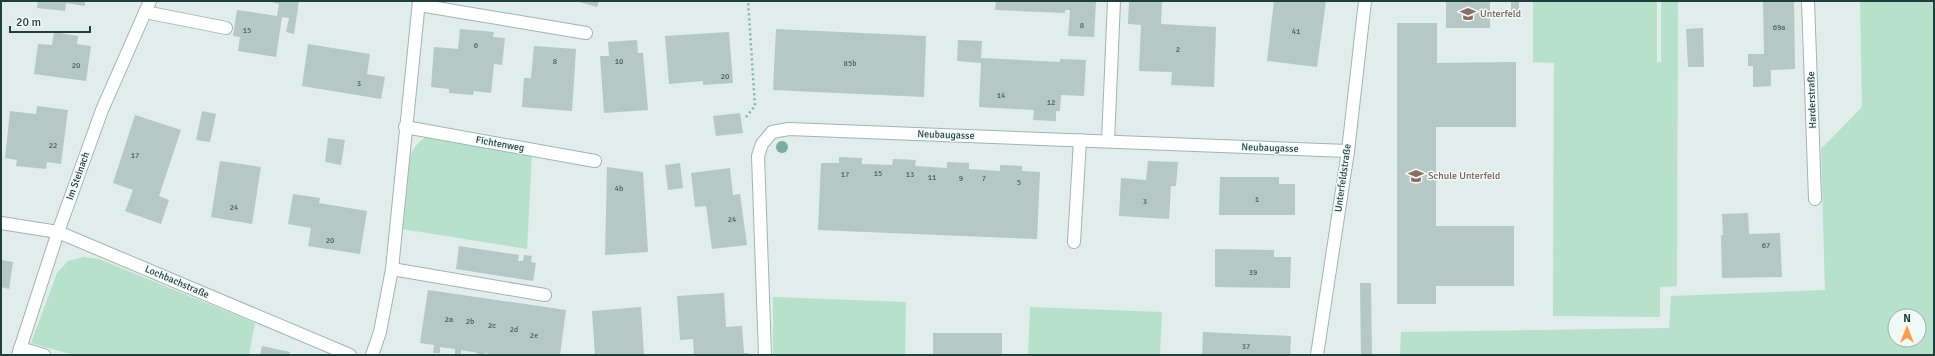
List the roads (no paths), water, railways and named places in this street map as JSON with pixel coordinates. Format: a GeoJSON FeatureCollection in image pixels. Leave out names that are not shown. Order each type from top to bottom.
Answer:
{"type":"FeatureCollection","features":[{"type":"Feature","properties":{"kind":"street"},"geometry":{"type":"LineString","coordinates":[[1108,141],[1114,1]]}},
{"type":"Feature","properties":{"kind":"street","name":"Unterfeldstraße"},"geometry":{"type":"LineString","coordinates":[[1318,355],[1348,151],[1366,1]]}},
{"type":"Feature","properties":{"kind":"street","name":"Harderstraße"},"geometry":{"type":"LineString","coordinates":[[1808,1],[1815,199]]}},
{"type":"Feature","properties":{"kind":"street"},"geometry":{"type":"LineString","coordinates":[[372,355],[380,332],[392,269],[405,127],[419,3],[586,33]]}},
{"type":"Feature","properties":{"kind":"street"},"geometry":{"type":"LineString","coordinates":[[148,6],[226,28]]}},
{"type":"Feature","properties":{"kind":"street","name":"Im Steinach"},"geometry":{"type":"LineString","coordinates":[[19,352],[58,232],[102,110],[148,6]]}},
{"type":"Feature","properties":{"kind":"street","name":"Fichtenweg"},"geometry":{"type":"LineString","coordinates":[[405,127],[595,161]]}},
{"type":"Feature","properties":{"kind":"street","name":"Neubaugasse"},"geometry":{"type":"LineString","coordinates":[[764,355],[758,156],[762,144],[772,132],[789,129],[1348,151]]}},
{"type":"Feature","properties":{"kind":"street"},"geometry":{"type":"LineString","coordinates":[[1074,242],[1080,140]]}},
{"type":"Feature","properties":{"kind":"street","name":"Lochbachstraße"},"geometry":{"type":"LineString","coordinates":[[1,223],[58,232],[350,355]]}},
{"type":"Feature","properties":{"kind":"street"},"geometry":{"type":"LineString","coordinates":[[392,269],[545,295]]}},
{"type":"Feature","properties":{"kind":"street"},"geometry":{"type":"LineString","coordinates":[[19,352],[44,355]]}},
{"type":"Feature","properties":{"kind":"place","name":"Unterfeld"},"geometry":{"type":"Point","coordinates":[1468,14]}},
{"type":"Feature","properties":{"kind":"place","name":"Schule Unterfeld"},"geometry":{"type":"Point","coordinates":[1416,176]}}]}
